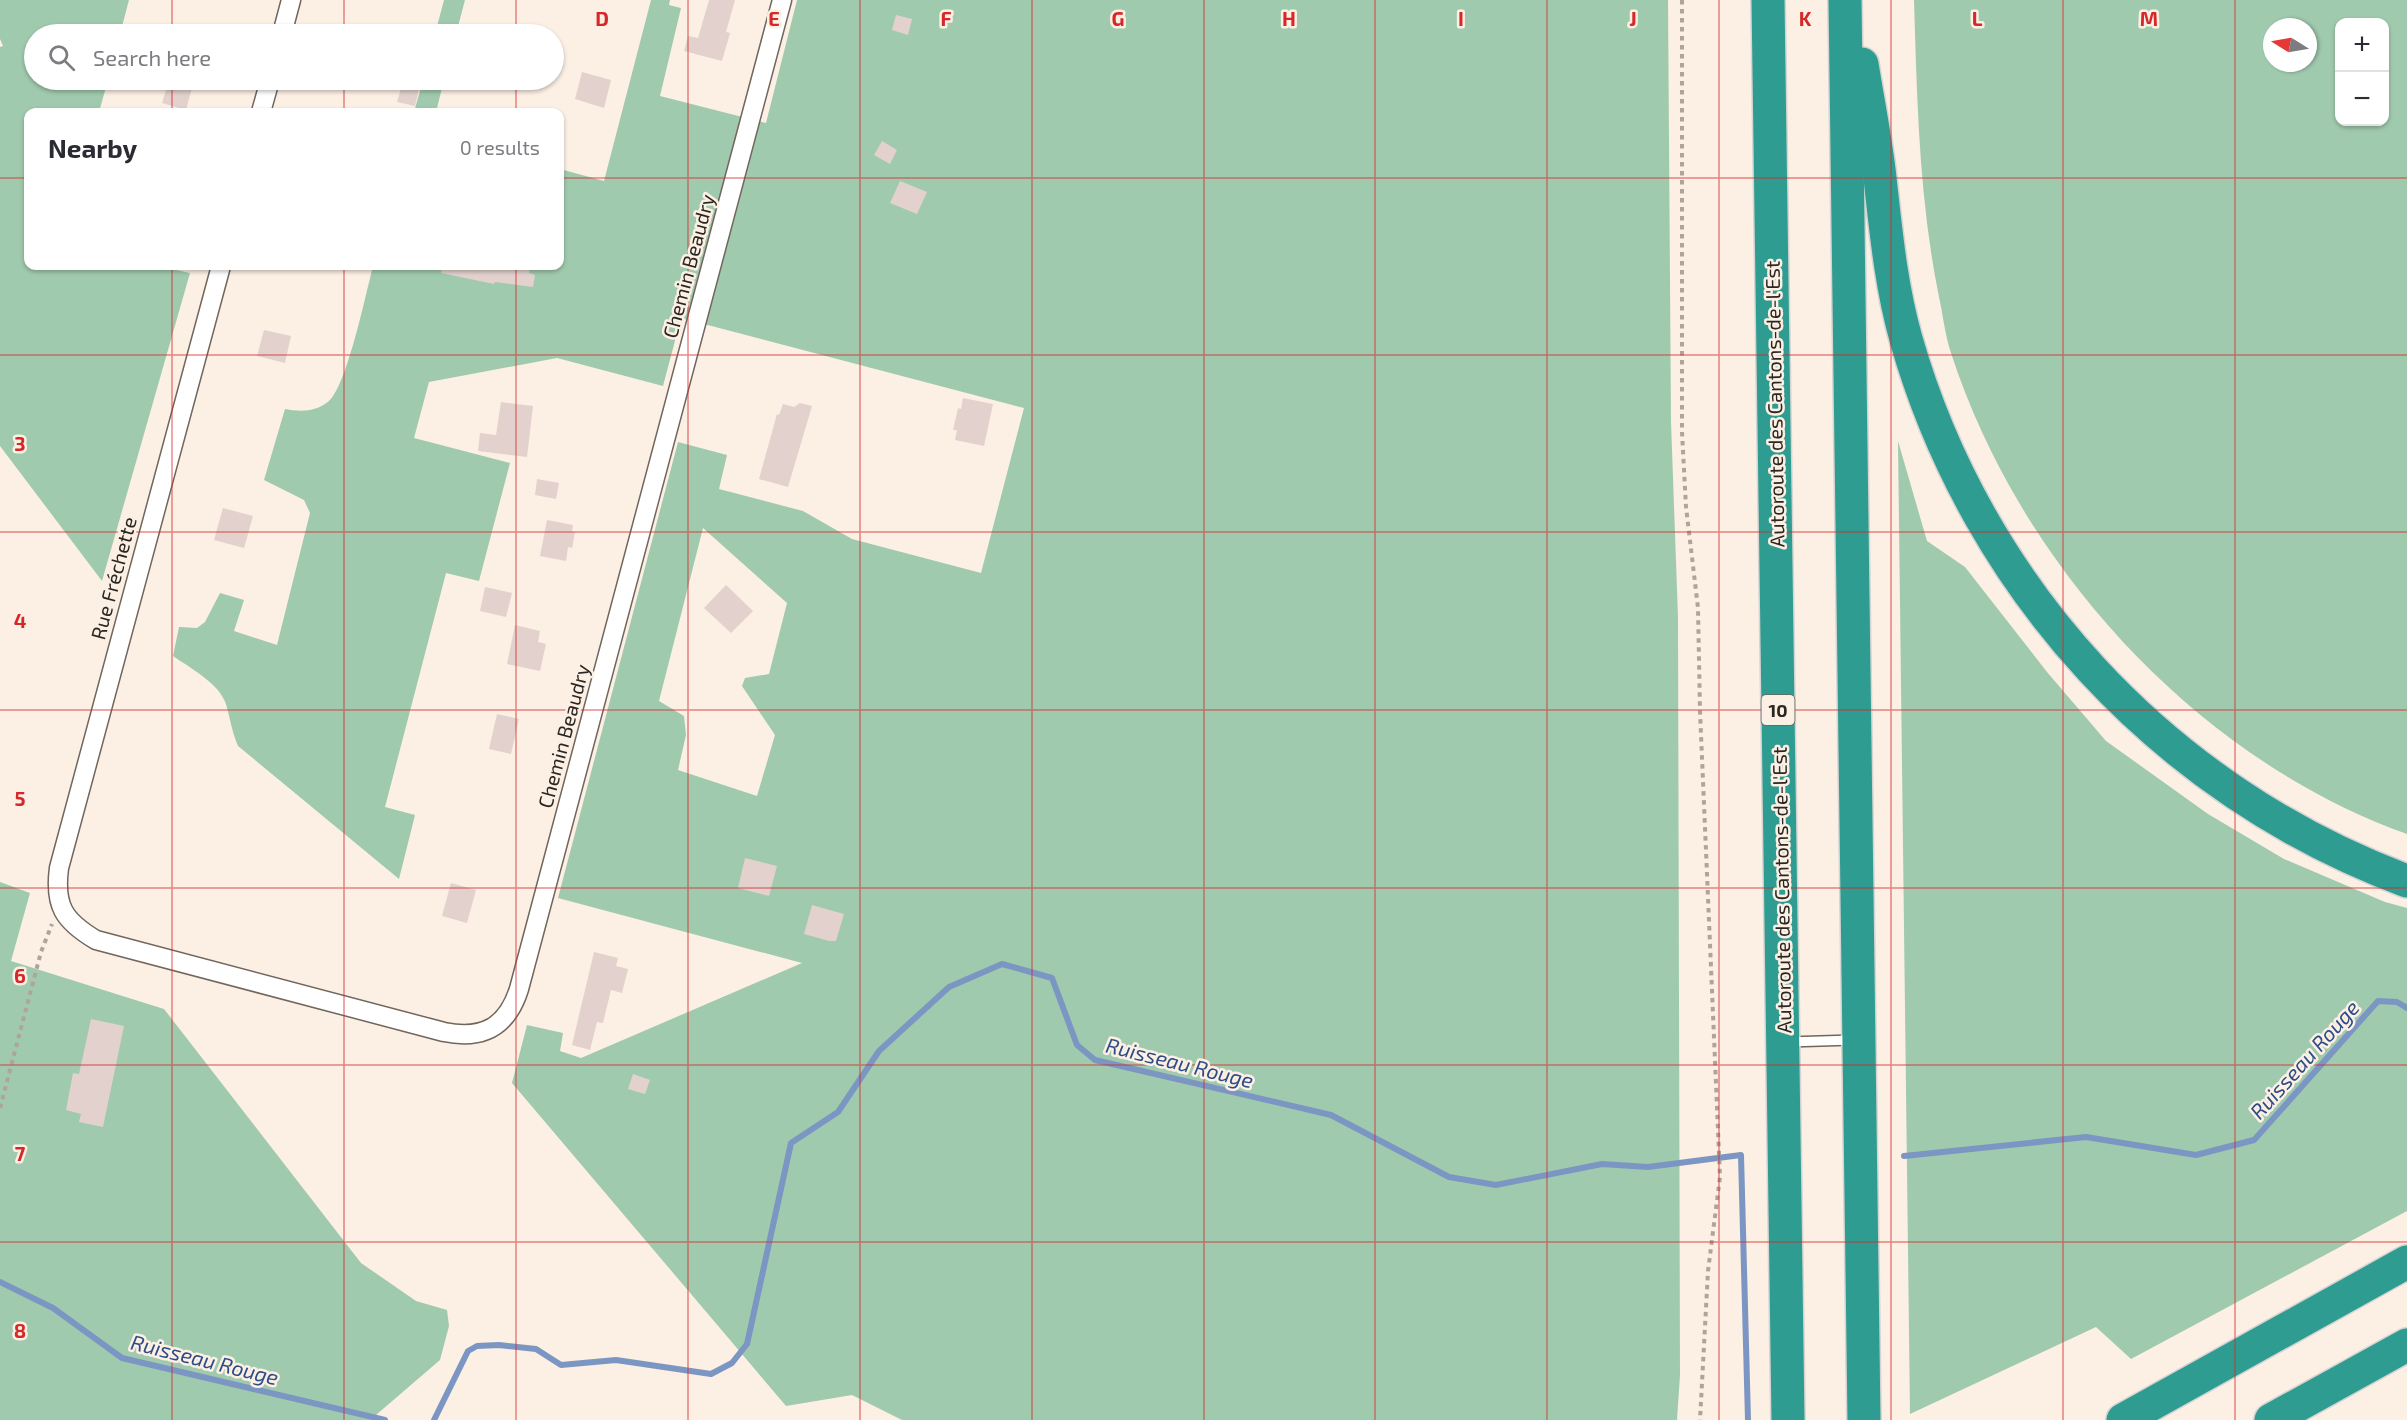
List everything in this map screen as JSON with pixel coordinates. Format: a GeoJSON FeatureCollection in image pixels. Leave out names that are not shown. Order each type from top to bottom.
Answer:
{"type":"FeatureCollection","features":[{"type":"Feature","properties":{"kind":"highway","name":"Autoroute des Cantons-de-l'Est"},"geometry":{"type":"LineString","coordinates":[[1768,0],[1788,1420]]}},
{"type":"Feature","properties":{"kind":"highway"},"geometry":{"type":"LineString","coordinates":[[1845,0],[1864,1420]]}},
{"type":"Feature","properties":{"kind":"highway"},"geometry":{"type":"LineString","coordinates":[[1852,0],[1880,176],[1889,259],[1905,336],[1929,410],[1950,459],[1998,547],[2046,617],[2078,656],[2135,715],[2175,749],[2237,795],[2300,832],[2351,858],[2407,881]]}},
{"type":"Feature","properties":{"kind":"highway"},"geometry":{"type":"LineString","coordinates":[[2123,1420],[2407,1262]]}},
{"type":"Feature","properties":{"kind":"highway"},"geometry":{"type":"LineString","coordinates":[[2271,1420],[2407,1345]]}},
{"type":"Feature","properties":{"kind":"street"},"geometry":{"type":"LineString","coordinates":[[285,24],[291,0]]}},
{"type":"Feature","properties":{"kind":"street","name":"Chemin Beaudry"},"geometry":{"type":"LineString","coordinates":[[60,904],[76,928],[96,940],[444,1032],[461,1036],[477,1034],[492,1029],[504,1019],[514,1005],[519,989],[782,0]]}},
{"type":"Feature","properties":{"kind":"street"},"geometry":{"type":"LineString","coordinates":[[262,108],[267,90]]}},
{"type":"Feature","properties":{"kind":"street","name":"Rue Fréchette"},"geometry":{"type":"LineString","coordinates":[[60,904],[56,888],[59,868],[220,270]]}},
{"type":"Feature","properties":{"kind":"lane"},"geometry":{"type":"LineString","coordinates":[[1783,1042],[1858,1040]]}},
{"type":"Feature","properties":{"kind":"path"},"geometry":{"type":"LineString","coordinates":[[1682,0],[1682,432],[1686,507],[1698,608],[1700,711],[1720,1177],[1708,1271],[1700,1420]]}},
{"type":"Feature","properties":{"kind":"path"},"geometry":{"type":"LineString","coordinates":[[0,1108],[41,952],[60,904]]}},
{"type":"Feature","properties":{"kind":"green space"},"geometry":{"type":"Polygon","coordinates":[[[0,0],[129,0],[123,24],[24,24],[24,90],[105,90],[100,108],[24,108],[24,270],[176,270],[190,273],[102,581],[0,446],[0,47],[3,46],[0,39],[0,0]]]}},
{"type":"Feature","properties":{"kind":"green space"},"geometry":{"type":"Polygon","coordinates":[[[444,0],[465,0],[459,24],[438,24],[444,0]]]}},
{"type":"Feature","properties":{"kind":"green space"},"geometry":{"type":"Polygon","coordinates":[[[651,0],[670,0],[669,5],[681,8],[660,96],[766,123],[797,0],[1668,0],[1671,422],[1678,617],[1680,1375],[1677,1420],[902,1420],[852,1395],[786,1406],[512,1083],[527,1025],[563,1033],[560,1051],[581,1058],[802,963],[558,898],[678,442],[727,455],[719,489],[803,511],[852,539],[981,573],[1024,408],[681,318],[663,386],[557,358],[429,382],[414,438],[510,463],[479,581],[446,573],[385,807],[415,815],[399,879],[238,746],[226,704],[217,689],[173,656],[179,627],[197,628],[205,622],[220,593],[244,600],[234,631],[277,645],[310,513],[304,500],[264,480],[285,409],[303,411],[314,409],[324,405],[336,392],[349,358],[372,270],[564,270],[564,170],[604,181],[651,0]],[[703,528],[659,701],[684,716],[686,735],[678,770],[757,796],[775,735],[742,686],[745,678],[769,674],[787,603],[703,528]]]}},
{"type":"Feature","properties":{"kind":"green space"},"geometry":{"type":"Polygon","coordinates":[[[1914,0],[2407,0],[2407,834],[2329,800],[2256,757],[2188,704],[2125,644],[2070,578],[2022,507],[1982,431],[1951,353],[1932,260],[1923,186],[1914,0]]]}},
{"type":"Feature","properties":{"kind":"green space"},"geometry":{"type":"Polygon","coordinates":[[[420,90],[442,90],[437,108],[415,108],[420,90]]]}},
{"type":"Feature","properties":{"kind":"green space"},"geometry":{"type":"Polygon","coordinates":[[[1898,441],[1927,541],[1965,567],[2047,672],[2106,741],[2208,814],[2284,859],[2385,902],[2407,908],[2407,1211],[2131,1359],[2096,1327],[1910,1414],[1898,441]]]}},
{"type":"Feature","properties":{"kind":"green space"},"geometry":{"type":"Polygon","coordinates":[[[0,882],[30,893],[11,961],[164,1009],[361,1263],[416,1301],[447,1310],[449,1326],[440,1360],[376,1415],[376,1420],[0,1420],[0,882]]]}},
{"type":"Feature","properties":{"kind":"building"},"geometry":{"type":"Polygon","coordinates":[[[709,0],[735,0],[726,32],[730,33],[722,61],[684,51],[688,36],[698,38],[709,0]]]}},
{"type":"Feature","properties":{"kind":"building"},"geometry":{"type":"Polygon","coordinates":[[[896,15],[912,19],[908,35],[892,30],[896,15]]]}},
{"type":"Feature","properties":{"kind":"building"},"geometry":{"type":"Polygon","coordinates":[[[582,72],[611,80],[604,108],[575,99],[582,72]]]}},
{"type":"Feature","properties":{"kind":"building"},"geometry":{"type":"Polygon","coordinates":[[[166,90],[191,90],[187,108],[162,103],[166,90]]]}},
{"type":"Feature","properties":{"kind":"building"},"geometry":{"type":"Polygon","coordinates":[[[401,90],[419,90],[415,106],[397,102],[401,90]]]}},
{"type":"Feature","properties":{"kind":"building"},"geometry":{"type":"Polygon","coordinates":[[[882,141],[897,150],[890,164],[874,155],[882,141]]]}},
{"type":"Feature","properties":{"kind":"building"},"geometry":{"type":"Polygon","coordinates":[[[900,181],[927,192],[917,214],[890,203],[900,181]]]}},
{"type":"Feature","properties":{"kind":"building"},"geometry":{"type":"Polygon","coordinates":[[[441,270],[529,270],[529,273],[535,275],[533,287],[495,282],[494,284],[441,273],[441,270]]]}},
{"type":"Feature","properties":{"kind":"building"},"geometry":{"type":"Polygon","coordinates":[[[264,330],[291,336],[285,363],[257,356],[264,330]]]}},
{"type":"Feature","properties":{"kind":"building"},"geometry":{"type":"Polygon","coordinates":[[[963,398],[993,404],[984,446],[955,440],[957,430],[953,430],[963,398]]]}},
{"type":"Feature","properties":{"kind":"building"},"geometry":{"type":"Polygon","coordinates":[[[501,402],[533,406],[527,457],[478,451],[480,433],[496,435],[501,402]]]}},
{"type":"Feature","properties":{"kind":"building"},"geometry":{"type":"Polygon","coordinates":[[[800,403],[812,406],[788,487],[759,479],[777,414],[779,415],[783,404],[794,407],[800,403]]]}},
{"type":"Feature","properties":{"kind":"building"},"geometry":{"type":"Polygon","coordinates":[[[537,479],[559,483],[556,499],[535,495],[537,479]]]}},
{"type":"Feature","properties":{"kind":"building"},"geometry":{"type":"Polygon","coordinates":[[[223,508],[253,516],[244,548],[214,540],[223,508]]]}},
{"type":"Feature","properties":{"kind":"building"},"geometry":{"type":"Polygon","coordinates":[[[547,520],[573,525],[572,531],[575,532],[572,548],[568,547],[566,561],[540,556],[547,520]]]}},
{"type":"Feature","properties":{"kind":"building"},"geometry":{"type":"Polygon","coordinates":[[[726,585],[753,611],[731,633],[704,608],[726,585]]]}},
{"type":"Feature","properties":{"kind":"building"},"geometry":{"type":"Polygon","coordinates":[[[485,587],[512,593],[506,617],[480,611],[485,587]]]}},
{"type":"Feature","properties":{"kind":"building"},"geometry":{"type":"Polygon","coordinates":[[[515,625],[540,631],[538,642],[546,644],[540,671],[507,664],[515,625]]]}},
{"type":"Feature","properties":{"kind":"building"},"geometry":{"type":"Polygon","coordinates":[[[497,714],[519,719],[511,754],[489,749],[497,714]]]}},
{"type":"Feature","properties":{"kind":"building"},"geometry":{"type":"Polygon","coordinates":[[[745,858],[777,866],[769,896],[738,888],[745,858]]]}},
{"type":"Feature","properties":{"kind":"building"},"geometry":{"type":"Polygon","coordinates":[[[451,883],[476,890],[467,923],[442,916],[451,883]]]}},
{"type":"Feature","properties":{"kind":"building"},"geometry":{"type":"Polygon","coordinates":[[[812,905],[844,914],[836,941],[804,934],[812,905]]]}},
{"type":"Feature","properties":{"kind":"building"},"geometry":{"type":"Polygon","coordinates":[[[594,952],[618,958],[616,966],[628,969],[622,993],[611,990],[603,1023],[597,1022],[590,1050],[572,1045],[594,952]]]}},
{"type":"Feature","properties":{"kind":"building"},"geometry":{"type":"Polygon","coordinates":[[[91,1019],[124,1026],[103,1127],[79,1122],[81,1114],[66,1110],[73,1073],[79,1074],[91,1019]]]}},
{"type":"Feature","properties":{"kind":"building"},"geometry":{"type":"Polygon","coordinates":[[[633,1074],[650,1080],[645,1094],[628,1089],[633,1074]]]}},
{"type":"Feature","properties":{"kind":"waterway","name":"Ruisseau Rouge"},"geometry":{"type":"LineString","coordinates":[[434,1420],[468,1351],[477,1346],[499,1345],[536,1349],[561,1365],[616,1360],[711,1374],[732,1363],[747,1344],[791,1143],[838,1112],[879,1051],[949,987],[1002,964],[1052,978],[1077,1045],[1095,1060],[1331,1115],[1449,1177],[1496,1185],[1602,1164],[1648,1167],[1741,1155],[1748,1420]]}},
{"type":"Feature","properties":{"kind":"waterway","name":"Ruisseau Rouge"},"geometry":{"type":"LineString","coordinates":[[1904,1156],[2086,1137],[2196,1155],[2254,1140],[2378,1001],[2397,1002],[2407,1008]]}},
{"type":"Feature","properties":{"kind":"waterway","name":"Ruisseau Rouge"},"geometry":{"type":"LineString","coordinates":[[0,1282],[53,1308],[122,1358],[385,1420]]}}]}
